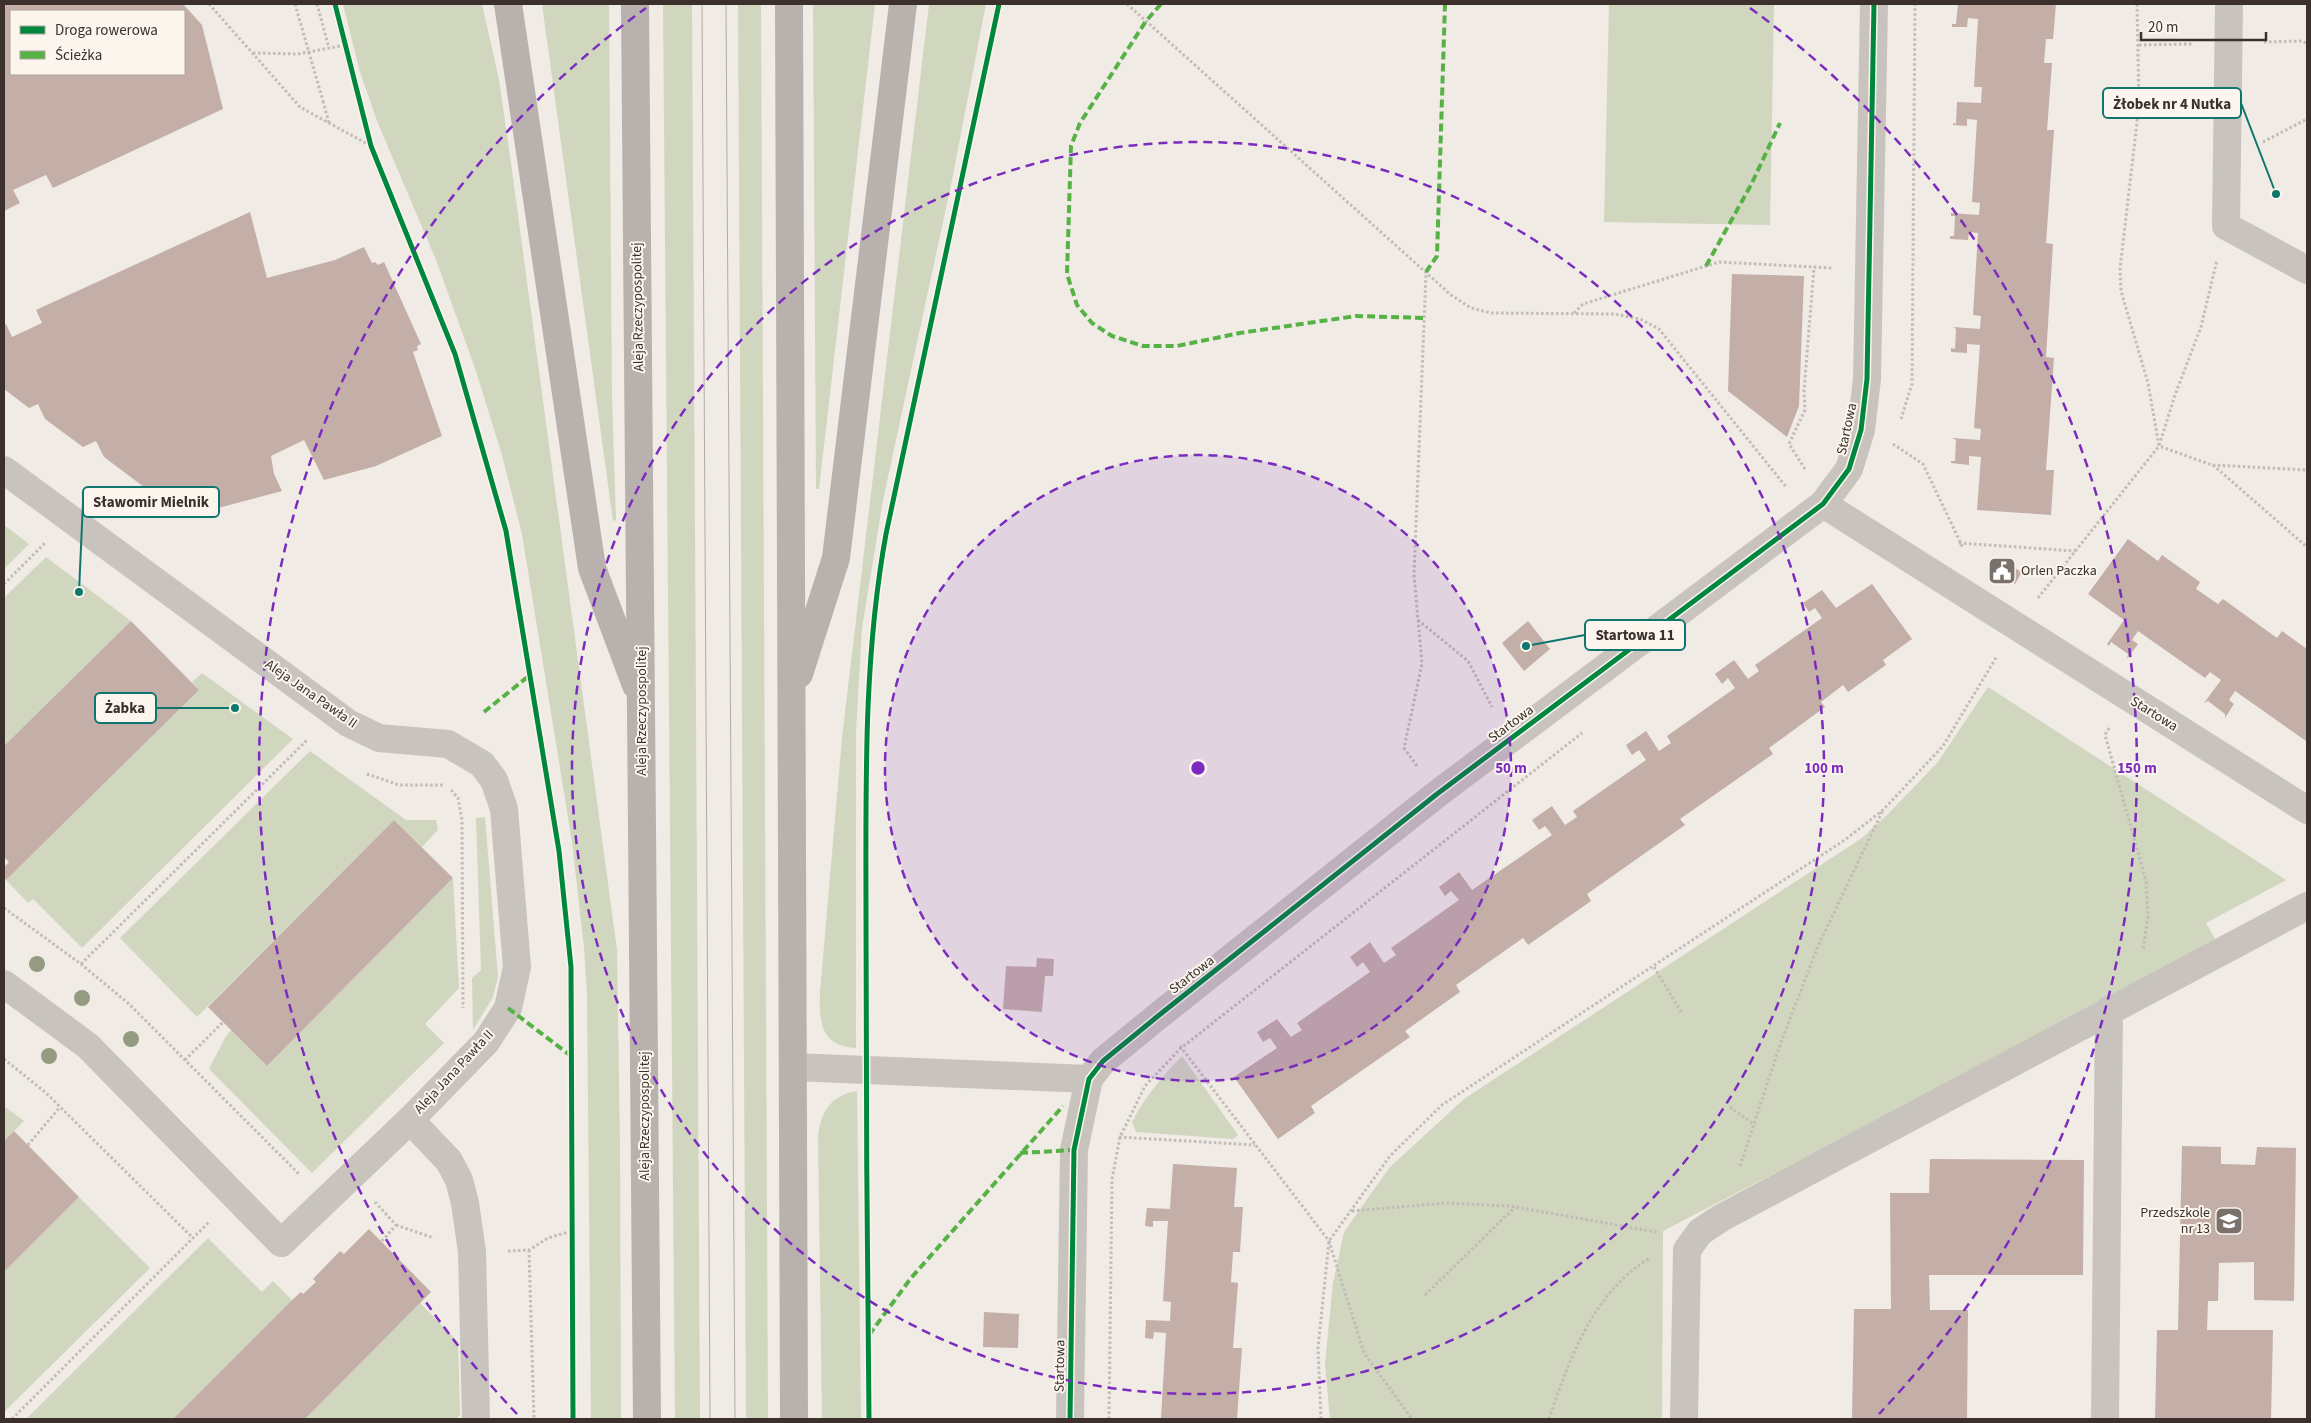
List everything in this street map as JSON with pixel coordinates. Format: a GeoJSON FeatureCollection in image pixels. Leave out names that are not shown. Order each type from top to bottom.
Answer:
{"type":"FeatureCollection","features":[{"type":"Feature","properties":{"kind":"main road"},"geometry":{"type":"LineString","coordinates":[[508,4],[592,568],[642,703]]}},
{"type":"Feature","properties":{"kind":"main road","name":"Aleja Rzeczypospolitej"},"geometry":{"type":"LineString","coordinates":[[635,4],[647,1419]]}},
{"type":"Feature","properties":{"kind":"main road"},"geometry":{"type":"LineString","coordinates":[[789,4],[794,1419]]}},
{"type":"Feature","properties":{"kind":"main road"},"geometry":{"type":"LineString","coordinates":[[791,696],[836,558],[902,4]]}},
{"type":"Feature","properties":{"kind":"street","name":"Startowa"},"geometry":{"type":"LineString","coordinates":[[1070,1419],[1074,1150],[1089,1079],[1103,1062],[1158,1016],[1437,794],[1821,503],[1849,469],[1861,430],[1867,379],[1874,4]]}},
{"type":"Feature","properties":{"kind":"street"},"geometry":{"type":"LineString","coordinates":[[2228,4],[2226,226],[2307,270]]}},
{"type":"Feature","properties":{"kind":"street","name":"Aleja Jana Pawła II"},"geometry":{"type":"LineString","coordinates":[[4,470],[348,723],[379,738],[448,744],[482,764],[494,780],[504,809],[514,908],[517,968],[508,1008],[486,1042],[410,1120],[281,1243],[88,1046],[4,984]]}},
{"type":"Feature","properties":{"kind":"street","name":"Startowa"},"geometry":{"type":"LineString","coordinates":[[1821,503],[2307,810]]}},
{"type":"Feature","properties":{"kind":"street"},"geometry":{"type":"LineString","coordinates":[[1684,1419],[1687,1250],[1700,1232],[1722,1218],[2307,906]]}},
{"type":"Feature","properties":{"kind":"street"},"geometry":{"type":"LineString","coordinates":[[2105,1419],[2121,1004]]}},
{"type":"Feature","properties":{"kind":"street"},"geometry":{"type":"LineString","coordinates":[[793,1067],[1089,1079]]}},
{"type":"Feature","properties":{"kind":"street","name":"Aleja Jana Pawła II"},"geometry":{"type":"LineString","coordinates":[[410,1120],[449,1161],[460,1180],[472,1252],[476,1419]]}},
{"type":"Feature","properties":{"kind":"path"},"geometry":{"type":"LineString","coordinates":[[209,4],[300,107],[371,146]]}},
{"type":"Feature","properties":{"kind":"path"},"geometry":{"type":"LineString","coordinates":[[295,4],[329,123]]}},
{"type":"Feature","properties":{"kind":"path"},"geometry":{"type":"LineString","coordinates":[[317,4],[329,48]]}},
{"type":"Feature","properties":{"kind":"path"},"geometry":{"type":"LineString","coordinates":[[1126,4],[1451,295],[1471,308],[1491,313],[1614,314],[1640,319],[1659,330],[1821,503]]}},
{"type":"Feature","properties":{"kind":"path"},"geometry":{"type":"LineString","coordinates":[[2137,4],[2139,105],[2120,269],[2121,291],[2148,383],[2159,446]]}},
{"type":"Feature","properties":{"kind":"path"},"geometry":{"type":"LineString","coordinates":[[252,53],[298,54],[345,45],[343,37]]}},
{"type":"Feature","properties":{"kind":"path"},"geometry":{"type":"LineString","coordinates":[[2303,41],[2307,44]]}},
{"type":"Feature","properties":{"kind":"path"},"geometry":{"type":"LineString","coordinates":[[2227,161],[2307,119]]}},
{"type":"Feature","properties":{"kind":"path"},"geometry":{"type":"LineString","coordinates":[[2034,604],[2159,446],[2174,396],[2201,327],[2226,226]]}},
{"type":"Feature","properties":{"kind":"path"},"geometry":{"type":"LineString","coordinates":[[1574,313],[1583,304],[1719,262],[1868,270]]}},
{"type":"Feature","properties":{"kind":"path"},"geometry":{"type":"LineString","coordinates":[[1814,267],[1804,391],[1805,410],[1788,444],[1821,503]]}},
{"type":"Feature","properties":{"kind":"path"},"geometry":{"type":"LineString","coordinates":[[1426,272],[1414,575],[1422,664],[1404,748],[1437,794]]}},
{"type":"Feature","properties":{"kind":"path"},"geometry":{"type":"LineString","coordinates":[[1861,430],[1893,444],[1923,464],[1964,550]]}},
{"type":"Feature","properties":{"kind":"path"},"geometry":{"type":"LineString","coordinates":[[2159,446],[2212,465],[2307,470]]}},
{"type":"Feature","properties":{"kind":"path"},"geometry":{"type":"LineString","coordinates":[[2212,465],[2307,547]]}},
{"type":"Feature","properties":{"kind":"path"},"geometry":{"type":"LineString","coordinates":[[38,538],[53,549]]}},
{"type":"Feature","properties":{"kind":"path"},"geometry":{"type":"LineString","coordinates":[[1951,542],[2076,551]]}},
{"type":"Feature","properties":{"kind":"path"},"geometry":{"type":"LineString","coordinates":[[4,584],[37,551]]}},
{"type":"Feature","properties":{"kind":"path"},"geometry":{"type":"LineString","coordinates":[[1418,620],[1468,661],[1509,740]]}},
{"type":"Feature","properties":{"kind":"path"},"geometry":{"type":"LineString","coordinates":[[1321,1419],[1318,1348],[1329,1241],[1390,1156],[1442,1105],[1846,839],[1883,810],[1943,746],[2001,650]]}},
{"type":"Feature","properties":{"kind":"path"},"geometry":{"type":"LineString","coordinates":[[2121,1004],[2148,916],[2146,881],[2105,735],[2128,698]]}},
{"type":"Feature","properties":{"kind":"path"},"geometry":{"type":"LineString","coordinates":[[1110,1419],[1112,1179],[1120,1137],[1145,1086],[1181,1048],[1590,727]]}},
{"type":"Feature","properties":{"kind":"path"},"geometry":{"type":"LineString","coordinates":[[81,964],[310,737],[302,731]]}},
{"type":"Feature","properties":{"kind":"path"},"geometry":{"type":"LineString","coordinates":[[362,771],[376,779],[399,785],[443,785],[458,798],[462,820],[463,1009]]}},
{"type":"Feature","properties":{"kind":"path"},"geometry":{"type":"LineString","coordinates":[[1722,1218],[1755,1125],[1781,1042],[1818,946],[1883,810]]}},
{"type":"Feature","properties":{"kind":"path"},"geometry":{"type":"LineString","coordinates":[[4,908],[81,964],[129,1004],[325,1201]]}},
{"type":"Feature","properties":{"kind":"path"},"geometry":{"type":"LineString","coordinates":[[1654,967],[1681,1012]]}},
{"type":"Feature","properties":{"kind":"path"},"geometry":{"type":"LineString","coordinates":[[1158,1016],[1329,1241],[1364,1353],[1412,1419]]}},
{"type":"Feature","properties":{"kind":"path"},"geometry":{"type":"LineString","coordinates":[[185,1060],[223,1022]]}},
{"type":"Feature","properties":{"kind":"path"},"geometry":{"type":"LineString","coordinates":[[4,1059],[45,1092],[193,1238],[12,1419]]}},
{"type":"Feature","properties":{"kind":"path"},"geometry":{"type":"LineString","coordinates":[[1730,1107],[1755,1125]]}},
{"type":"Feature","properties":{"kind":"path"},"geometry":{"type":"LineString","coordinates":[[28,1145],[60,1108]]}},
{"type":"Feature","properties":{"kind":"path"},"geometry":{"type":"LineString","coordinates":[[1120,1137],[1256,1145]]}},
{"type":"Feature","properties":{"kind":"path"},"geometry":{"type":"LineString","coordinates":[[351,1176],[396,1225],[381,1242]]}},
{"type":"Feature","properties":{"kind":"path"},"geometry":{"type":"LineString","coordinates":[[1352,1211],[1444,1203],[1514,1207],[1660,1233]]}},
{"type":"Feature","properties":{"kind":"path"},"geometry":{"type":"LineString","coordinates":[[1425,1295],[1514,1207]]}},
{"type":"Feature","properties":{"kind":"path"},"geometry":{"type":"LineString","coordinates":[[534,1419],[529,1250],[548,1238],[572,1231]]}},
{"type":"Feature","properties":{"kind":"path"},"geometry":{"type":"LineString","coordinates":[[1549,1419],[1567,1366],[1599,1306],[1610,1291],[1639,1265],[1670,1246],[1687,1250]]}},
{"type":"Feature","properties":{"kind":"green space"},"geometry":{"type":"Polygon","coordinates":[[[343,4],[482,4],[499,80],[617,950],[621,1419],[591,1419],[587,996],[584,948],[572,842],[522,534],[502,455],[476,371],[436,260],[377,121],[360,72],[343,4]]]}},
{"type":"Feature","properties":{"kind":"green space"},"geometry":{"type":"Polygon","coordinates":[[[542,4],[609,4],[612,398],[616,520],[613,521],[542,4]]]}},
{"type":"Feature","properties":{"kind":"green space"},"geometry":{"type":"Polygon","coordinates":[[[663,4],[692,4],[700,1419],[675,1419],[663,4]]]}},
{"type":"Feature","properties":{"kind":"green space"},"geometry":{"type":"Polygon","coordinates":[[[738,4],[761,4],[768,1419],[746,1419],[738,4]]]}},
{"type":"Feature","properties":{"kind":"green space"},"geometry":{"type":"Polygon","coordinates":[[[813,4],[875,4],[819,489],[816,489],[813,4]]]}},
{"type":"Feature","properties":{"kind":"green space"},"geometry":{"type":"Polygon","coordinates":[[[929,4],[986,4],[951,185],[883,500],[862,628],[856,732],[856,1048],[835,1042],[824,1030],[820,1013],[820,992],[842,738],[929,4]]]}},
{"type":"Feature","properties":{"kind":"green space"},"geometry":{"type":"Polygon","coordinates":[[[1609,4],[1774,4],[1770,225],[1604,222],[1609,4]]]}},
{"type":"Feature","properties":{"kind":"green space"},"geometry":{"type":"Polygon","coordinates":[[[4,525],[29,544],[4,569],[4,525]]]}},
{"type":"Feature","properties":{"kind":"green space"},"geometry":{"type":"Polygon","coordinates":[[[46,557],[131,621],[4,746],[4,598],[46,557]]]}},
{"type":"Feature","properties":{"kind":"green space"},"geometry":{"type":"Polygon","coordinates":[[[202,673],[293,739],[82,948],[33,899],[28,903],[6,880],[199,690],[192,682],[202,673]]]}},
{"type":"Feature","properties":{"kind":"green space"},"geometry":{"type":"Polygon","coordinates":[[[1988,687],[2286,880],[2206,923],[2218,944],[1663,1231],[1662,1419],[1330,1419],[1325,1363],[1333,1283],[1344,1232],[1389,1168],[1464,1099],[1862,838],[1938,762],[1988,687]]]}},
{"type":"Feature","properties":{"kind":"green space"},"geometry":{"type":"Polygon","coordinates":[[[310,751],[406,820],[436,820],[438,830],[422,847],[394,820],[197,1017],[120,938],[310,751]]]}},
{"type":"Feature","properties":{"kind":"green space"},"geometry":{"type":"Polygon","coordinates":[[[485,817],[498,977],[493,997],[473,1030],[472,978],[481,970],[476,818],[485,817]]]}},
{"type":"Feature","properties":{"kind":"green space"},"geometry":{"type":"Polygon","coordinates":[[[453,878],[459,988],[425,1024],[444,1043],[312,1173],[209,1069],[231,1030],[267,1066],[453,878]]]}},
{"type":"Feature","properties":{"kind":"green space"},"geometry":{"type":"Polygon","coordinates":[[[1182,1056],[1238,1135],[1233,1139],[1136,1132],[1132,1122],[1142,1104],[1154,1087],[1182,1056]]]}},
{"type":"Feature","properties":{"kind":"green space"},"geometry":{"type":"Polygon","coordinates":[[[857,1091],[861,1419],[822,1419],[818,1135],[825,1112],[834,1100],[857,1091]]]}},
{"type":"Feature","properties":{"kind":"green space"},"geometry":{"type":"Polygon","coordinates":[[[4,1106],[24,1121],[4,1141],[4,1106]]]}},
{"type":"Feature","properties":{"kind":"green space"},"geometry":{"type":"Polygon","coordinates":[[[79,1197],[150,1268],[4,1412],[4,1272],[79,1197]]]}},
{"type":"Feature","properties":{"kind":"green space"},"geometry":{"type":"Polygon","coordinates":[[[208,1238],[262,1292],[273,1281],[292,1300],[173,1419],[26,1419],[208,1238]]]}},
{"type":"Feature","properties":{"kind":"green space"},"geometry":{"type":"Polygon","coordinates":[[[420,1303],[458,1342],[460,1415],[456,1419],[305,1419],[420,1303]]]}},
{"type":"Feature","properties":{"kind":"building"},"geometry":{"type":"Polygon","coordinates":[[[4,4],[183,4],[202,25],[223,109],[53,188],[46,175],[13,190],[20,203],[4,211],[4,4]]]}},
{"type":"Feature","properties":{"kind":"building"},"geometry":{"type":"Polygon","coordinates":[[[1958,4],[2056,4],[2053,39],[2046,39],[2044,63],[2052,63],[2047,130],[2054,130],[2046,243],[2053,244],[2046,357],[2054,358],[2046,470],[2054,470],[2051,515],[1977,510],[1981,457],[1969,456],[1969,465],[1951,463],[1951,461],[1955,461],[1956,440],[1952,438],[1980,440],[1981,429],[1974,428],[1980,345],[1967,344],[1967,353],[1951,352],[1951,348],[1955,349],[1956,329],[1953,327],[1980,329],[1981,316],[1973,315],[1978,233],[1969,232],[1968,240],[1950,239],[1950,236],[1954,236],[1955,216],[1951,216],[1951,213],[1979,215],[1980,203],[1972,202],[1977,120],[1967,119],[1967,126],[1953,125],[1953,123],[1956,124],[1957,102],[1981,103],[1982,87],[1974,87],[1978,19],[1968,18],[1967,27],[1952,27],[1952,24],[1956,24],[1958,4]]]}},
{"type":"Feature","properties":{"kind":"building"},"geometry":{"type":"Polygon","coordinates":[[[250,212],[267,278],[335,260],[364,247],[372,263],[375,262],[378,265],[384,262],[421,344],[417,346],[418,350],[413,352],[442,436],[376,466],[324,480],[304,440],[271,456],[274,474],[282,491],[184,517],[104,457],[96,441],[83,447],[45,419],[38,404],[29,408],[4,389],[4,325],[6,324],[12,337],[42,323],[36,310],[250,212]]]}},
{"type":"Feature","properties":{"kind":"building"},"geometry":{"type":"Polygon","coordinates":[[[1732,274],[1804,276],[1799,406],[1787,437],[1728,391],[1732,274]]]}},
{"type":"Feature","properties":{"kind":"building"},"geometry":{"type":"Polygon","coordinates":[[[2128,539],[2158,561],[2162,555],[2200,582],[2196,589],[2218,604],[2223,599],[2277,638],[2282,631],[2307,649],[2306,741],[2235,691],[2229,700],[2234,704],[2225,718],[2225,714],[2208,701],[2204,703],[2221,680],[2210,672],[2205,678],[2138,631],[2132,640],[2138,644],[2127,659],[2128,654],[2111,642],[2109,646],[2107,644],[2124,620],[2088,594],[2128,539]]]}},
{"type":"Feature","properties":{"kind":"building"},"geometry":{"type":"Polygon","coordinates":[[[2000,561],[2022,572],[2015,584],[1994,573],[2000,561]]]}},
{"type":"Feature","properties":{"kind":"building"},"geometry":{"type":"Polygon","coordinates":[[[1872,584],[1912,639],[1883,660],[1886,665],[1848,692],[1843,685],[1821,702],[1825,707],[1769,748],[1773,754],[1680,819],[1685,825],[1587,894],[1591,901],[1528,945],[1523,938],[1456,985],[1460,992],[1405,1031],[1410,1037],[1311,1106],[1315,1113],[1278,1139],[1234,1077],[1277,1048],[1270,1038],[1263,1042],[1257,1032],[1277,1019],[1291,1037],[1302,1030],[1297,1023],[1370,972],[1363,962],[1357,967],[1350,957],[1370,942],[1384,963],[1396,955],[1391,948],[1459,900],[1451,891],[1445,896],[1439,887],[1459,872],[1472,890],[1552,835],[1545,826],[1539,830],[1532,820],[1552,806],[1565,825],[1577,817],[1573,811],[1646,760],[1639,750],[1632,755],[1626,745],[1646,731],[1659,751],[1671,743],[1667,736],[1735,688],[1728,678],[1722,684],[1715,674],[1734,660],[1748,679],[1759,671],[1755,665],[1822,618],[1815,608],[1809,612],[1803,603],[1822,590],[1836,608],[1872,584]]]}},
{"type":"Feature","properties":{"kind":"building"},"geometry":{"type":"Polygon","coordinates":[[[131,621],[199,690],[6,880],[4,877],[4,867],[9,862],[4,857],[4,746],[131,621]]]}},
{"type":"Feature","properties":{"kind":"building"},"geometry":{"type":"Polygon","coordinates":[[[1528,621],[1550,649],[1524,671],[1502,643],[1528,621]]]}},
{"type":"Feature","properties":{"kind":"building"},"geometry":{"type":"Polygon","coordinates":[[[394,820],[453,878],[267,1066],[208,1007],[394,820]]]}},
{"type":"Feature","properties":{"kind":"building"},"geometry":{"type":"Polygon","coordinates":[[[1037,958],[1054,959],[1053,976],[1045,976],[1042,1012],[1003,1009],[1006,966],[1036,967],[1037,958]]]}},
{"type":"Feature","properties":{"kind":"building"},"geometry":{"type":"Polygon","coordinates":[[[14,1131],[79,1197],[4,1272],[4,1141],[14,1131]]]}},
{"type":"Feature","properties":{"kind":"building"},"geometry":{"type":"Polygon","coordinates":[[[2182,1146],[2221,1147],[2221,1164],[2255,1165],[2257,1147],[2296,1148],[2294,1301],[2254,1300],[2254,1262],[2219,1263],[2218,1301],[2208,1301],[2207,1330],[2273,1330],[2271,1419],[2155,1419],[2157,1330],[2178,1330],[2182,1146]]]}},
{"type":"Feature","properties":{"kind":"building"},"geometry":{"type":"Polygon","coordinates":[[[1930,1159],[2084,1160],[2083,1275],[1929,1275],[1930,1310],[1968,1310],[1967,1419],[1852,1419],[1854,1309],[1891,1309],[1890,1193],[1929,1193],[1930,1159]]]}},
{"type":"Feature","properties":{"kind":"building"},"geometry":{"type":"Polygon","coordinates":[[[1173,1164],[1237,1168],[1234,1207],[1243,1207],[1240,1252],[1233,1252],[1231,1282],[1238,1283],[1233,1348],[1242,1348],[1237,1419],[1161,1418],[1166,1333],[1154,1332],[1153,1339],[1145,1338],[1146,1320],[1170,1321],[1171,1302],[1163,1301],[1168,1221],[1153,1221],[1153,1227],[1145,1226],[1147,1208],[1170,1209],[1173,1164]]]}},
{"type":"Feature","properties":{"kind":"building"},"geometry":{"type":"Polygon","coordinates":[[[369,1229],[431,1292],[305,1419],[173,1419],[292,1300],[301,1292],[303,1294],[316,1282],[313,1279],[340,1251],[344,1254],[369,1229]]]}},
{"type":"Feature","properties":{"kind":"building"},"geometry":{"type":"Polygon","coordinates":[[[984,1312],[1019,1314],[1018,1348],[983,1347],[984,1312]]]}},
{"type":"Feature","properties":{"kind":"tram line"},"geometry":{"type":"LineString","coordinates":[[702,4],[710,1419]]}},
{"type":"Feature","properties":{"kind":"tram line"},"geometry":{"type":"LineString","coordinates":[[726,4],[735,1419]]}},
{"type":"Feature","properties":{"kind":"marked path"},"geometry":{"type":"LineString","coordinates":[[1161,4],[1146,21],[1080,123],[1071,146],[1067,274],[1077,305],[1092,323],[1112,336],[1143,346],[1177,346],[1240,333],[1356,316],[1425,318]]}},
{"type":"Feature","properties":{"kind":"marked path"},"geometry":{"type":"LineString","coordinates":[[1426,272],[1437,256],[1445,4]]}},
{"type":"Feature","properties":{"kind":"marked path"},"geometry":{"type":"LineString","coordinates":[[1706,266],[1751,185],[1780,123]]}},
{"type":"Feature","properties":{"kind":"marked path"},"geometry":{"type":"LineString","coordinates":[[484,712],[530,675]]}},
{"type":"Feature","properties":{"kind":"marked path"},"geometry":{"type":"LineString","coordinates":[[508,1008],[571,1056]]}},
{"type":"Feature","properties":{"kind":"marked path"},"geometry":{"type":"LineString","coordinates":[[869,1335],[911,1278],[1063,1106]]}},
{"type":"Feature","properties":{"kind":"marked path"},"geometry":{"type":"LineString","coordinates":[[1020,1153],[1074,1150]]}},
{"type":"Feature","properties":{"kind":"cycle path"},"geometry":{"type":"LineString","coordinates":[[335,4],[371,146],[455,354],[506,531],[559,851],[571,967],[573,1419]]}},
{"type":"Feature","properties":{"kind":"cycle path"},"geometry":{"type":"LineString","coordinates":[[869,1419],[866,820],[867,724],[873,629],[886,534],[999,4]]}},
{"type":"Feature","properties":{"kind":"cycle path"},"geometry":{"type":"LineString","coordinates":[[1070,1419],[1074,1150],[1089,1079],[1103,1061],[1437,794],[1823,504],[1849,469],[1861,430],[1867,379],[1874,4]]}},
{"type":"Feature","properties":{"kind":"place","name":"Żłobek nr 4 Nutka"},"geometry":{"type":"Point","coordinates":[2276,194]}},
{"type":"Feature","properties":{"kind":"place","name":"Orlen Paczka"},"geometry":{"type":"Point","coordinates":[2002,571]}},
{"type":"Feature","properties":{"kind":"place","name":"Sławomir Mielnik"},"geometry":{"type":"Point","coordinates":[79,592]}},
{"type":"Feature","properties":{"kind":"place","name":"Startowa 11"},"geometry":{"type":"Point","coordinates":[1526,646]}},
{"type":"Feature","properties":{"kind":"place","name":"Żabka"},"geometry":{"type":"Point","coordinates":[235,708]}},
{"type":"Feature","properties":{"kind":"place","name":"Przedszkole nr 13"},"geometry":{"type":"Point","coordinates":[2229,1221]}}]}
